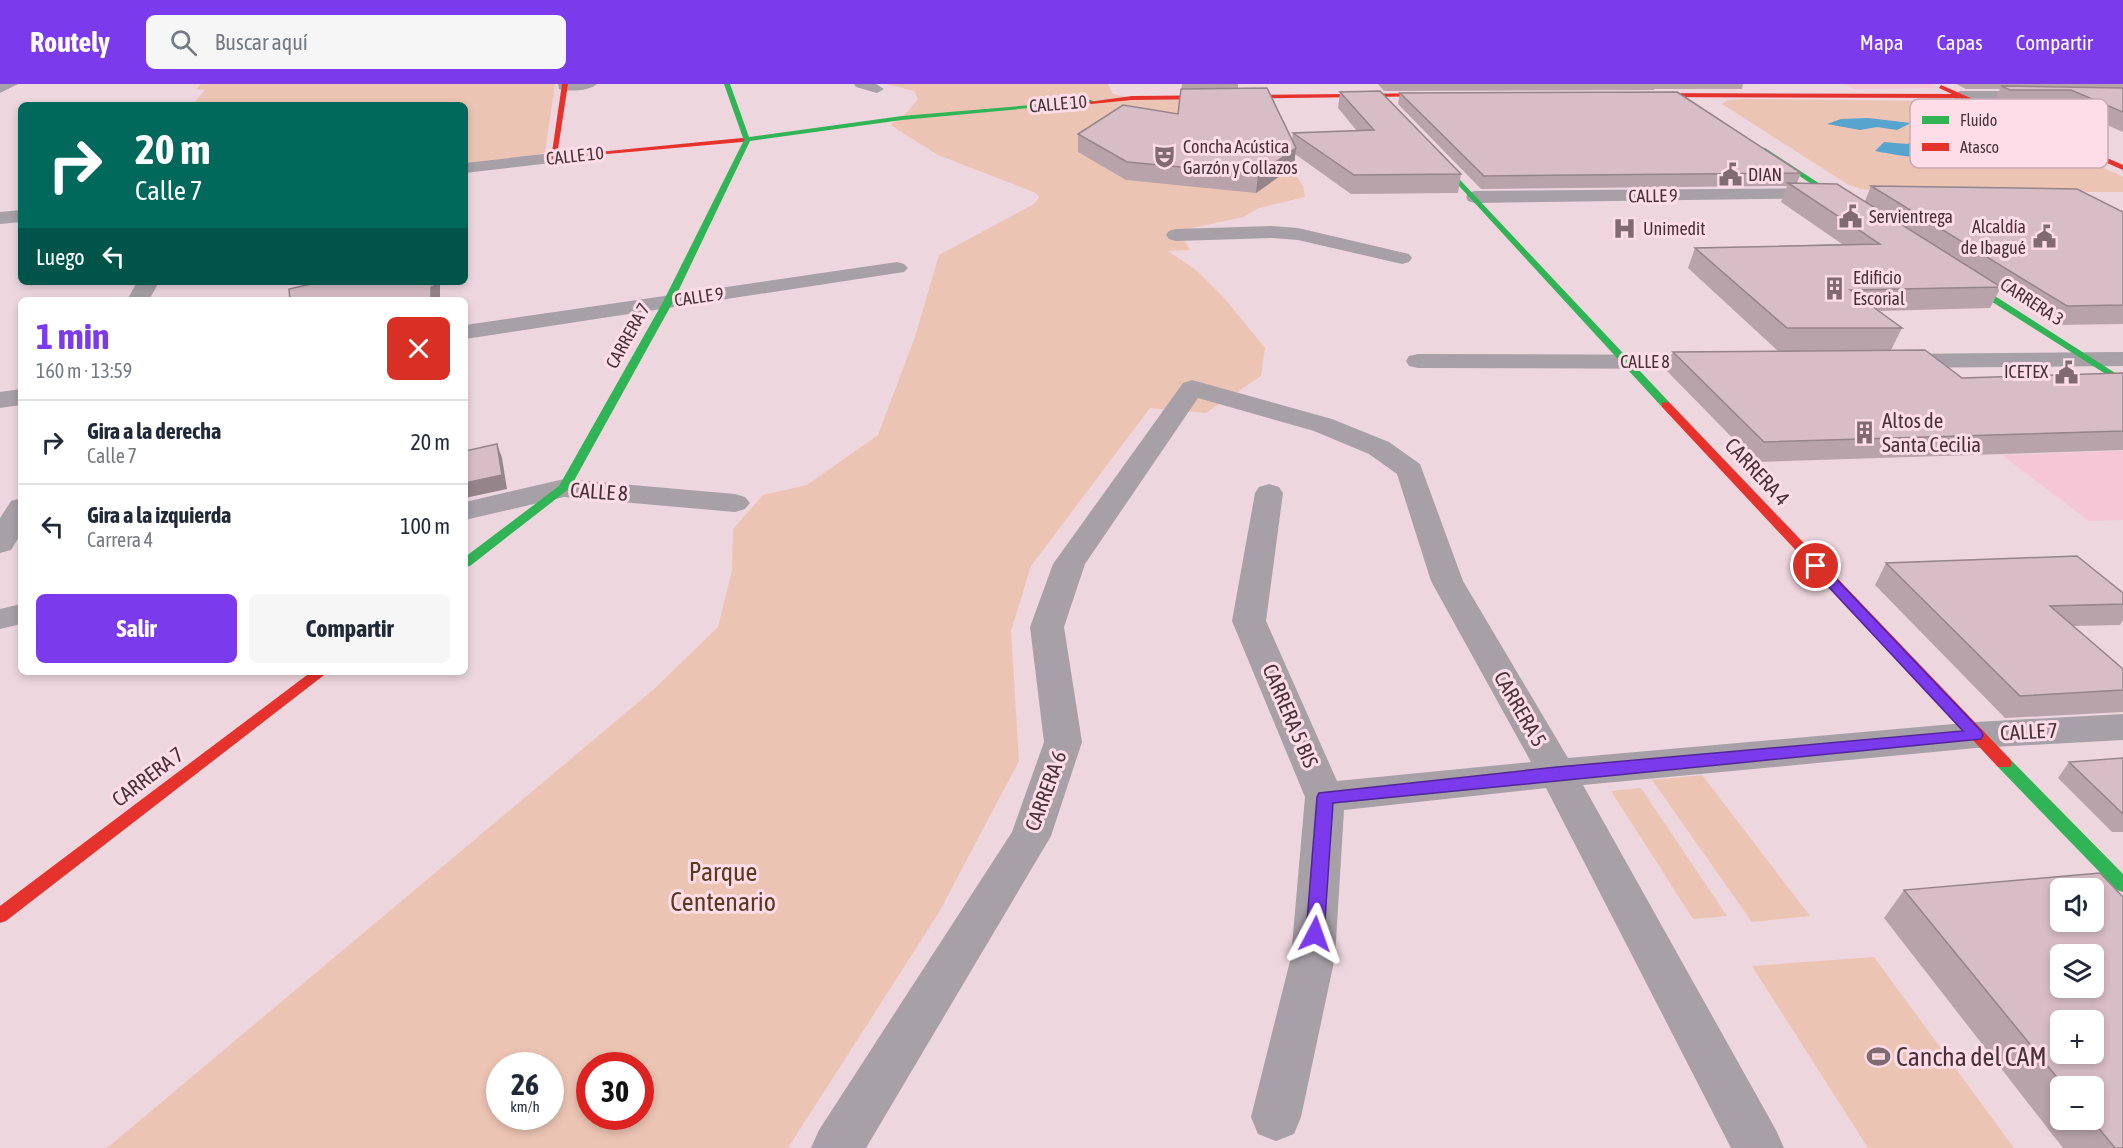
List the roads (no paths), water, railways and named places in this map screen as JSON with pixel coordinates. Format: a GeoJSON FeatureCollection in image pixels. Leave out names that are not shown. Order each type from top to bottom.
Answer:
{"type":"FeatureCollection","features":[{"type":"Feature","properties":{"kind":"main road"},"geometry":{"type":"LineString","coordinates":[[727,84],[747,140]]}},
{"type":"Feature","properties":{"kind":"main road"},"geometry":{"type":"LineString","coordinates":[[1164,84],[1175,97]]}},
{"type":"Feature","properties":{"kind":"main road"},"geometry":{"type":"LineString","coordinates":[[1187,84],[1196,97]]}},
{"type":"Feature","properties":{"kind":"main road"},"geometry":{"type":"LineString","coordinates":[[1366,84],[1394,112]]}},
{"type":"Feature","properties":{"kind":"main road"},"geometry":{"type":"LineString","coordinates":[[1935,84],[1967,99]]}},
{"type":"Feature","properties":{"kind":"main road"},"geometry":{"type":"LineString","coordinates":[[553,158],[565,85]]}},
{"type":"Feature","properties":{"kind":"main road","name":"CALLE 10"},"geometry":{"type":"LineString","coordinates":[[553,158],[747,140],[914,117],[1115,99],[1460,95]]}},
{"type":"Feature","properties":{"kind":"main road"},"geometry":{"type":"LineString","coordinates":[[1623,95],[1960,96]]}},
{"type":"Feature","properties":{"kind":"main road"},"geometry":{"type":"LineString","coordinates":[[1681,96],[1698,107]]}},
{"type":"Feature","properties":{"kind":"main road","name":"CARRERA 4"},"geometry":{"type":"LineString","coordinates":[[1418,138],[1976,735],[2123,885]]}},
{"type":"Feature","properties":{"kind":"main road","name":"CARRERA 7"},"geometry":{"type":"LineString","coordinates":[[468,561],[564,488],[668,302],[747,140]]}},
{"type":"Feature","properties":{"kind":"main road"},"geometry":{"type":"LineString","coordinates":[[1753,143],[1861,213]]}},
{"type":"Feature","properties":{"kind":"main road"},"geometry":{"type":"LineString","coordinates":[[2108,161],[2123,168]]}},
{"type":"Feature","properties":{"kind":"main road","name":"CARRERA 3"},"geometry":{"type":"LineString","coordinates":[[1940,264],[2123,382]]}},
{"type":"Feature","properties":{"kind":"main road","name":"CARRERA 7"},"geometry":{"type":"LineString","coordinates":[[0,916],[317,675]]}},
{"type":"Feature","properties":{"kind":"street"},"geometry":{"type":"LineString","coordinates":[[0,89],[11,84]]}},
{"type":"Feature","properties":{"kind":"street"},"geometry":{"type":"LineString","coordinates":[[565,85],[590,84]]}},
{"type":"Feature","properties":{"kind":"street"},"geometry":{"type":"LineString","coordinates":[[861,84],[877,89]]}},
{"type":"Feature","properties":{"kind":"street"},"geometry":{"type":"LineString","coordinates":[[1960,96],[2123,96]]}},
{"type":"Feature","properties":{"kind":"street","name":"CALLE 10"},"geometry":{"type":"LineString","coordinates":[[468,168],[553,158]]}},
{"type":"Feature","properties":{"kind":"street","name":"CALLE 9"},"geometry":{"type":"LineString","coordinates":[[1475,197],[1831,194]]}},
{"type":"Feature","properties":{"kind":"street"},"geometry":{"type":"LineString","coordinates":[[0,218],[18,216]]}},
{"type":"Feature","properties":{"kind":"street"},"geometry":{"type":"LineString","coordinates":[[1176,235],[1289,233],[1331,240],[1402,258]]}},
{"type":"Feature","properties":{"kind":"street","name":"CALLE 9"},"geometry":{"type":"LineString","coordinates":[[468,332],[897,268]]}},
{"type":"Feature","properties":{"kind":"street"},"geometry":{"type":"LineString","coordinates":[[1873,361],[2123,359]]}},
{"type":"Feature","properties":{"kind":"street","name":"CALLE 8"},"geometry":{"type":"LineString","coordinates":[[1418,361],[1731,362]]}},
{"type":"Feature","properties":{"kind":"street","name":"CARRERA 5"},"geometry":{"type":"LineString","coordinates":[[1192,388],[1323,425],[1379,448],[1410,470],[1447,581],[1557,773],[1758,1148]]}},
{"type":"Feature","properties":{"kind":"street","name":"CARRERA 6"},"geometry":{"type":"LineString","coordinates":[[837,1148],[1031,836],[1063,742],[1047,627],[1065,574],[1069,564],[1192,388]]}},
{"type":"Feature","properties":{"kind":"street"},"geometry":{"type":"LineString","coordinates":[[0,400],[18,397]]}},
{"type":"Feature","properties":{"kind":"street","name":"CALLE 8"},"geometry":{"type":"LineString","coordinates":[[468,510],[564,488],[735,503]]}},
{"type":"Feature","properties":{"kind":"street","name":"CARRERA 5 BIS"},"geometry":{"type":"LineString","coordinates":[[1269,493],[1250,621],[1325,797],[1313,957],[1276,1117]]}},
{"type":"Feature","properties":{"kind":"street"},"geometry":{"type":"LineString","coordinates":[[0,544],[18,512]]}},
{"type":"Feature","properties":{"kind":"street"},"geometry":{"type":"LineString","coordinates":[[0,619],[18,615]]}},
{"type":"Feature","properties":{"kind":"street","name":"CALLE 7"},"geometry":{"type":"LineString","coordinates":[[1325,797],[1557,773],[1976,735],[2123,727]]}},
{"type":"Feature","properties":{"kind":"water"},"geometry":{"type":"Polygon","coordinates":[[[1868,118],[1910,124],[1897,130],[1877,127],[1860,130],[1827,124],[1841,119],[1868,118]]]}},
{"type":"Feature","properties":{"kind":"water"},"geometry":{"type":"Polygon","coordinates":[[[1884,142],[1910,143],[1910,157],[1875,151],[1884,142]]]}},
{"type":"Feature","properties":{"kind":"place","name":"Concha Acústica Garzón y Collazos"},"geometry":{"type":"Point","coordinates":[1165,157]}},
{"type":"Feature","properties":{"kind":"place","name":"DIAN"},"geometry":{"type":"Point","coordinates":[1730,175]}},
{"type":"Feature","properties":{"kind":"place","name":"Servientrega"},"geometry":{"type":"Point","coordinates":[1851,217]}},
{"type":"Feature","properties":{"kind":"place","name":"Unimedit"},"geometry":{"type":"Point","coordinates":[1625,229]}},
{"type":"Feature","properties":{"kind":"place","name":"Alcaldía de Ibagué"},"geometry":{"type":"Point","coordinates":[2044,237]}},
{"type":"Feature","properties":{"kind":"place","name":"Edificio Escorial"},"geometry":{"type":"Point","coordinates":[1835,288]}},
{"type":"Feature","properties":{"kind":"place","name":"ICETEX"},"geometry":{"type":"Point","coordinates":[2066,372]}},
{"type":"Feature","properties":{"kind":"place","name":"Altos de Santa Cecilia"},"geometry":{"type":"Point","coordinates":[1864,433]}},
{"type":"Feature","properties":{"kind":"place","name":"Cancha del CAM"},"geometry":{"type":"Point","coordinates":[1878,1057]}},
{"type":"Feature","properties":{"kind":"park label","name":"Parque Centenario"},"geometry":{"type":"Point","coordinates":[723,887]}}]}
